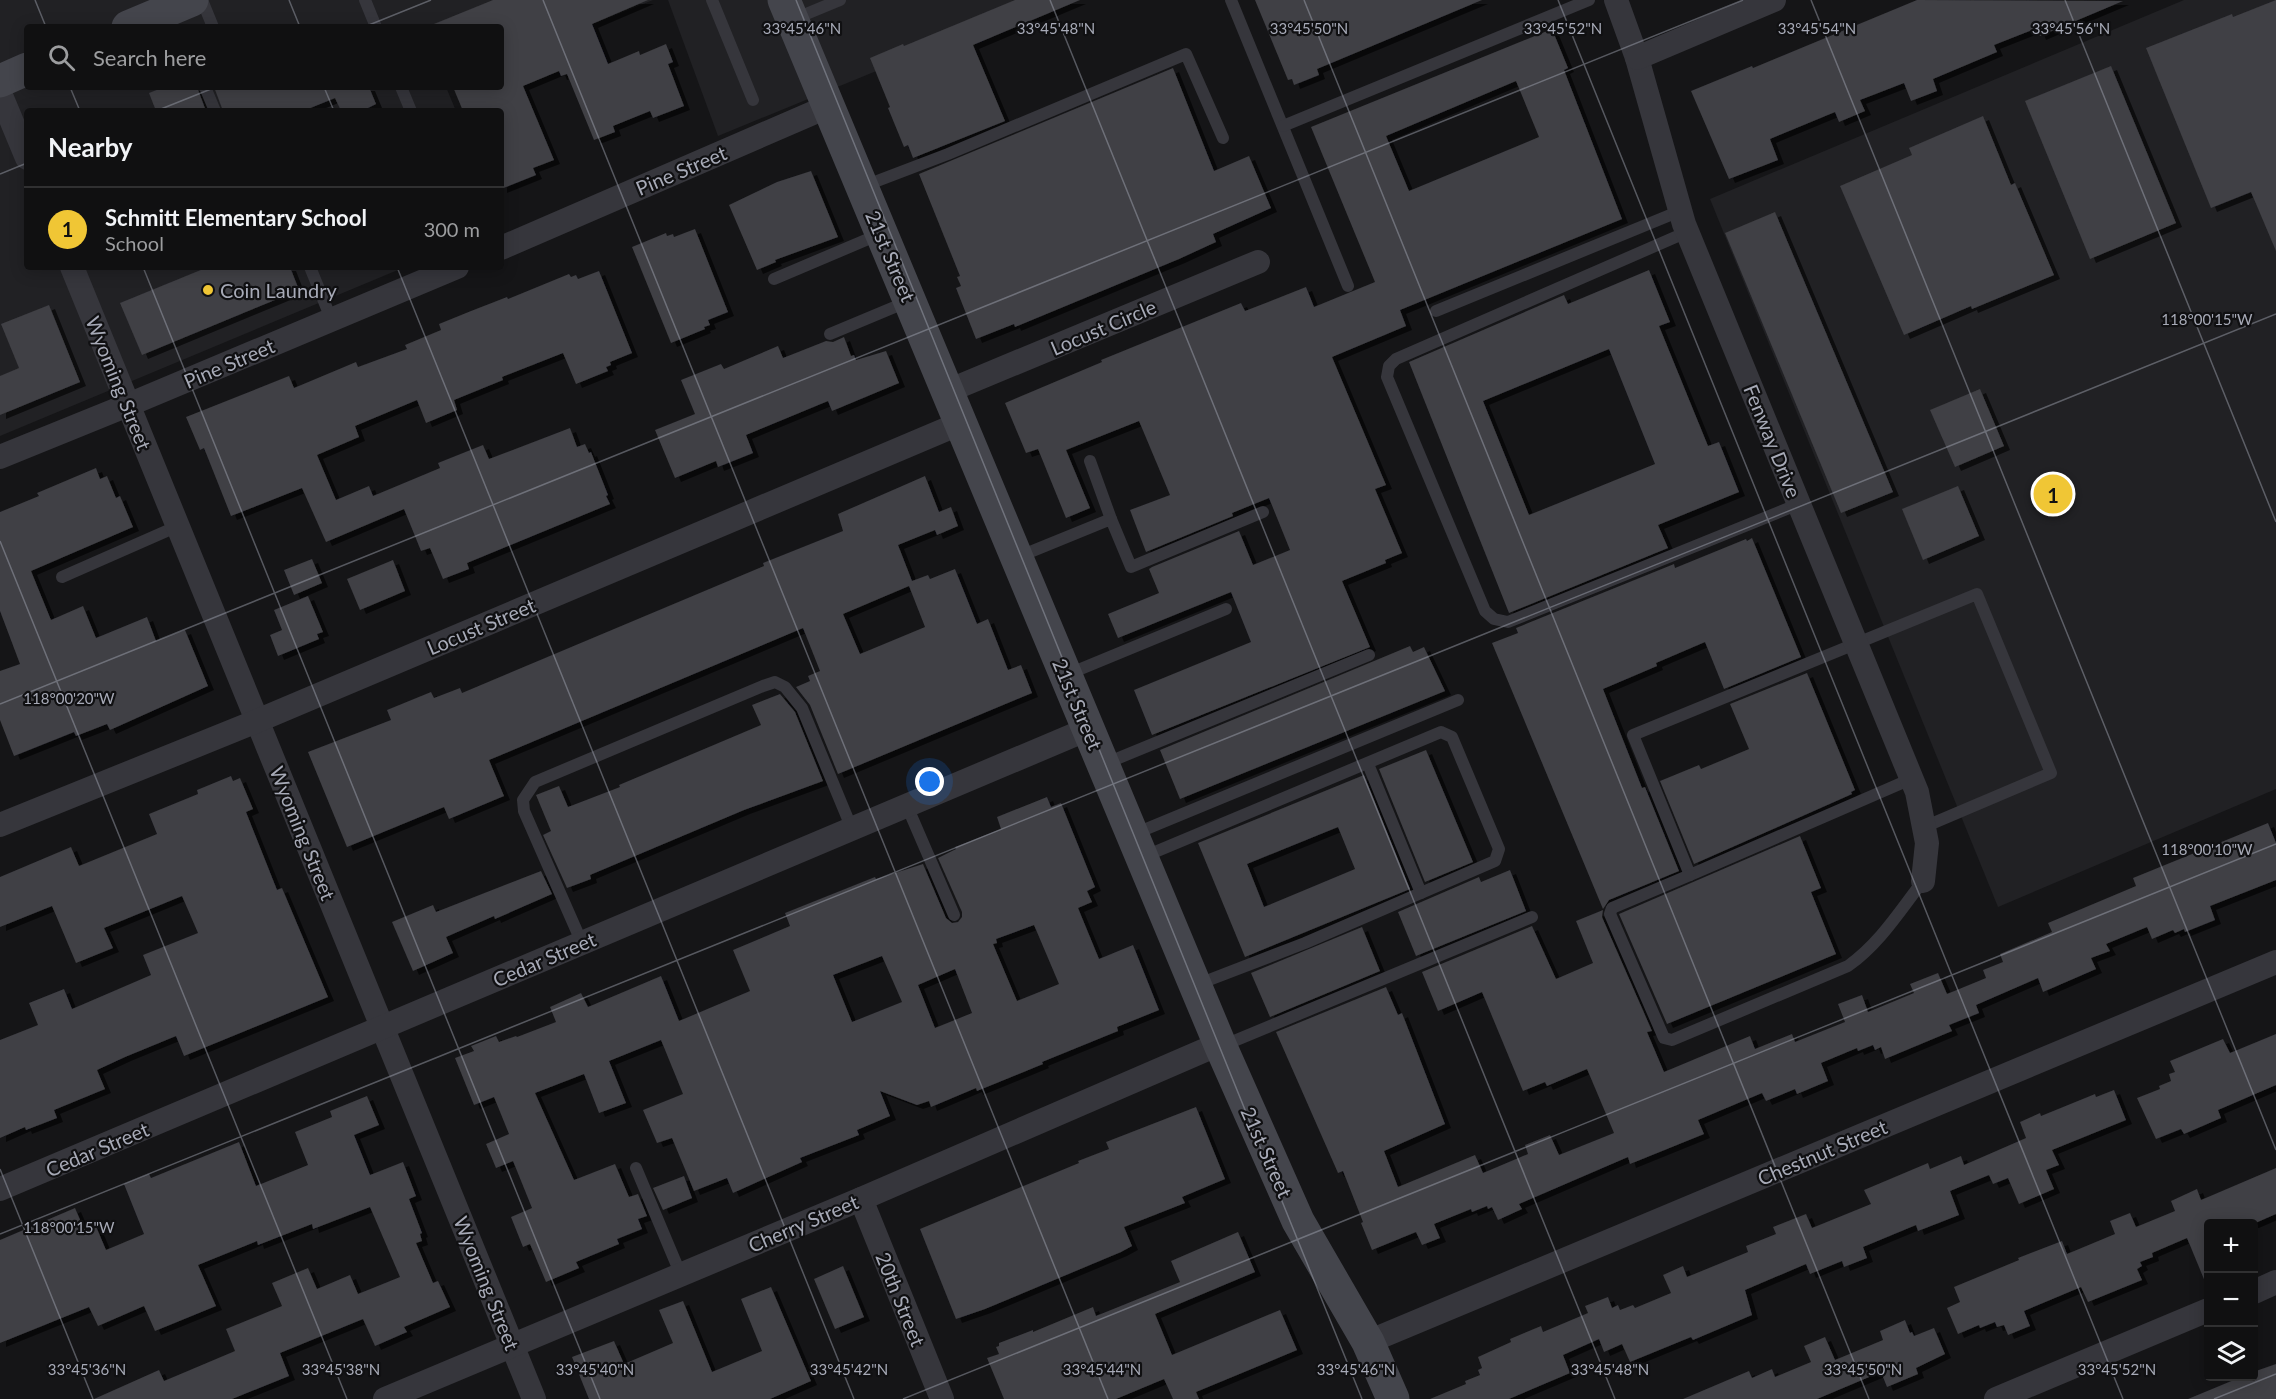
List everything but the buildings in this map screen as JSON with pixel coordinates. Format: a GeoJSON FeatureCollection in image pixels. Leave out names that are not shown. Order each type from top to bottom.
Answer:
{"type":"FeatureCollection","features":[{"type":"Feature","properties":{"kind":"street","name":"Fenway Drive"},"geometry":{"type":"LineString","coordinates":[[1616,0],[1637,58],[1684,221],[1917,792],[1927,843],[1923,881]]}},
{"type":"Feature","properties":{"kind":"street"},"geometry":{"type":"LineString","coordinates":[[1637,58],[1774,0]]}},
{"type":"Feature","properties":{"kind":"street"},"geometry":{"type":"LineString","coordinates":[[136,24],[186,6]]}},
{"type":"Feature","properties":{"kind":"street","name":"21st Street"},"geometry":{"type":"LineString","coordinates":[[789,10],[1220,1045],[1298,1221],[1368,1342],[1393,1399]]}},
{"type":"Feature","properties":{"kind":"street"},"geometry":{"type":"LineString","coordinates":[[0,81],[24,70]]}},
{"type":"Feature","properties":{"kind":"street"},"geometry":{"type":"LineString","coordinates":[[0,93],[24,151]]}},
{"type":"Feature","properties":{"kind":"street","name":"Pine Street"},"geometry":{"type":"LineString","coordinates":[[504,247],[829,106]]}},
{"type":"Feature","properties":{"kind":"street","name":"Locust Circle"},"geometry":{"type":"LineString","coordinates":[[948,392],[1258,262]]}},
{"type":"Feature","properties":{"kind":"street","name":"Wyoming Street"},"geometry":{"type":"LineString","coordinates":[[73,270],[534,1399]]}},
{"type":"Feature","properties":{"kind":"street","name":"Pine Street"},"geometry":{"type":"LineString","coordinates":[[0,457],[450,270]]}},
{"type":"Feature","properties":{"kind":"street","name":"Locust Street"},"geometry":{"type":"LineString","coordinates":[[0,825],[257,721],[961,423]]}},
{"type":"Feature","properties":{"kind":"street","name":"Cedar Street"},"geometry":{"type":"LineString","coordinates":[[0,1189],[1089,729]]}},
{"type":"Feature","properties":{"kind":"street","name":"Chestnut Street"},"geometry":{"type":"LineString","coordinates":[[1368,1342],[2276,962]]}},
{"type":"Feature","properties":{"kind":"street","name":"Cherry Street"},"geometry":{"type":"LineString","coordinates":[[385,1399],[1220,1045]]}},
{"type":"Feature","properties":{"kind":"street","name":"20th Street"},"geometry":{"type":"LineString","coordinates":[[861,1199],[942,1399]]}},
{"type":"Feature","properties":{"kind":"street"},"geometry":{"type":"LineString","coordinates":[[2258,1290],[2276,1282]]}},
{"type":"Feature","properties":{"kind":"street"},"geometry":{"type":"LineString","coordinates":[[1996,1399],[2204,1312]]}},
{"type":"Feature","properties":{"kind":"lane"},"geometry":{"type":"LineString","coordinates":[[364,0],[375,24]]}},
{"type":"Feature","properties":{"kind":"lane"},"geometry":{"type":"LineString","coordinates":[[712,0],[753,100]]}},
{"type":"Feature","properties":{"kind":"lane"},"geometry":{"type":"LineString","coordinates":[[789,10],[840,0]]}},
{"type":"Feature","properties":{"kind":"lane"},"geometry":{"type":"LineString","coordinates":[[1231,0],[1348,286]]}},
{"type":"Feature","properties":{"kind":"lane"},"geometry":{"type":"LineString","coordinates":[[1283,126],[1589,0]]}},
{"type":"Feature","properties":{"kind":"lane"},"geometry":{"type":"LineString","coordinates":[[186,6],[209,24]]}},
{"type":"Feature","properties":{"kind":"lane"},"geometry":{"type":"LineString","coordinates":[[862,187],[948,154],[1186,54],[1223,138]]}},
{"type":"Feature","properties":{"kind":"lane"},"geometry":{"type":"LineString","coordinates":[[206,90],[214,108]]}},
{"type":"Feature","properties":{"kind":"lane"},"geometry":{"type":"LineString","coordinates":[[402,90],[410,108]]}},
{"type":"Feature","properties":{"kind":"lane"},"geometry":{"type":"LineString","coordinates":[[1436,311],[1684,221]]}},
{"type":"Feature","properties":{"kind":"lane"},"geometry":{"type":"LineString","coordinates":[[1684,221],[1396,359],[1389,366],[1387,377],[1485,611],[1494,619],[1508,622],[1798,504]]}},
{"type":"Feature","properties":{"kind":"lane"},"geometry":{"type":"LineString","coordinates":[[774,279],[882,233]]}},
{"type":"Feature","properties":{"kind":"lane"},"geometry":{"type":"LineString","coordinates":[[311,270],[332,321]]}},
{"type":"Feature","properties":{"kind":"lane"},"geometry":{"type":"LineString","coordinates":[[830,334],[910,300]]}},
{"type":"Feature","properties":{"kind":"lane"},"geometry":{"type":"LineString","coordinates":[[1090,461],[1131,567],[1263,512]]}},
{"type":"Feature","properties":{"kind":"lane"},"geometry":{"type":"LineString","coordinates":[[1017,557],[1111,519]]}},
{"type":"Feature","properties":{"kind":"lane"},"geometry":{"type":"LineString","coordinates":[[62,577],[177,526]]}},
{"type":"Feature","properties":{"kind":"lane"},"geometry":{"type":"LineString","coordinates":[[1690,875],[1633,735],[1977,594],[2051,773],[1924,827]]}},
{"type":"Feature","properties":{"kind":"lane"},"geometry":{"type":"LineString","coordinates":[[1066,675],[1226,609]]}},
{"type":"Feature","properties":{"kind":"lane"},"geometry":{"type":"LineString","coordinates":[[1103,764],[1369,655]]}},
{"type":"Feature","properties":{"kind":"lane"},"geometry":{"type":"LineString","coordinates":[[582,943],[524,811],[523,800],[535,782],[762,686],[775,682],[785,687],[802,708],[852,829]]}},
{"type":"Feature","properties":{"kind":"lane"},"geometry":{"type":"LineString","coordinates":[[1137,846],[1458,700]]}},
{"type":"Feature","properties":{"kind":"lane"},"geometry":{"type":"LineString","coordinates":[[1137,846],[1368,764],[1441,732],[1452,737],[1500,849],[1495,861],[1305,943],[1195,985]]}},
{"type":"Feature","properties":{"kind":"lane"},"geometry":{"type":"LineString","coordinates":[[1368,764],[1421,893]]}},
{"type":"Feature","properties":{"kind":"lane"},"geometry":{"type":"LineString","coordinates":[[1911,778],[1612,908],[1610,914],[1664,1038],[1671,1040],[1848,966],[1867,952],[1882,936],[1923,881]]}},
{"type":"Feature","properties":{"kind":"lane"},"geometry":{"type":"LineString","coordinates":[[908,806],[954,915]]}},
{"type":"Feature","properties":{"kind":"lane"},"geometry":{"type":"LineString","coordinates":[[1220,1045],[1532,917]]}},
{"type":"Feature","properties":{"kind":"lane"},"geometry":{"type":"LineString","coordinates":[[636,1168],[681,1275]]}},
{"type":"Feature","properties":{"kind":"shaded area"},"geometry":{"type":"Polygon","coordinates":[[[0,0],[653,0],[504,60],[504,24],[24,24],[24,90],[447,90],[455,108],[24,108],[24,270],[398,270],[0,436],[0,0]]]}},
{"type":"Feature","properties":{"kind":"shaded area"},"geometry":{"type":"Polygon","coordinates":[[[668,0],[1049,0],[718,136],[668,0]]]}},
{"type":"Feature","properties":{"kind":"shaded area"},"geometry":{"type":"Polygon","coordinates":[[[2184,0],[2276,0],[2276,789],[1998,907],[1710,199],[2184,0]]]}},
{"type":"Feature","properties":{"kind":"place","name":"Coin Laundry"},"geometry":{"type":"Point","coordinates":[208,290]}},
{"type":"Feature","properties":{"kind":"place","name":"Schmitt Elementary School"},"geometry":{"type":"Point","coordinates":[2053,494]}}]}
